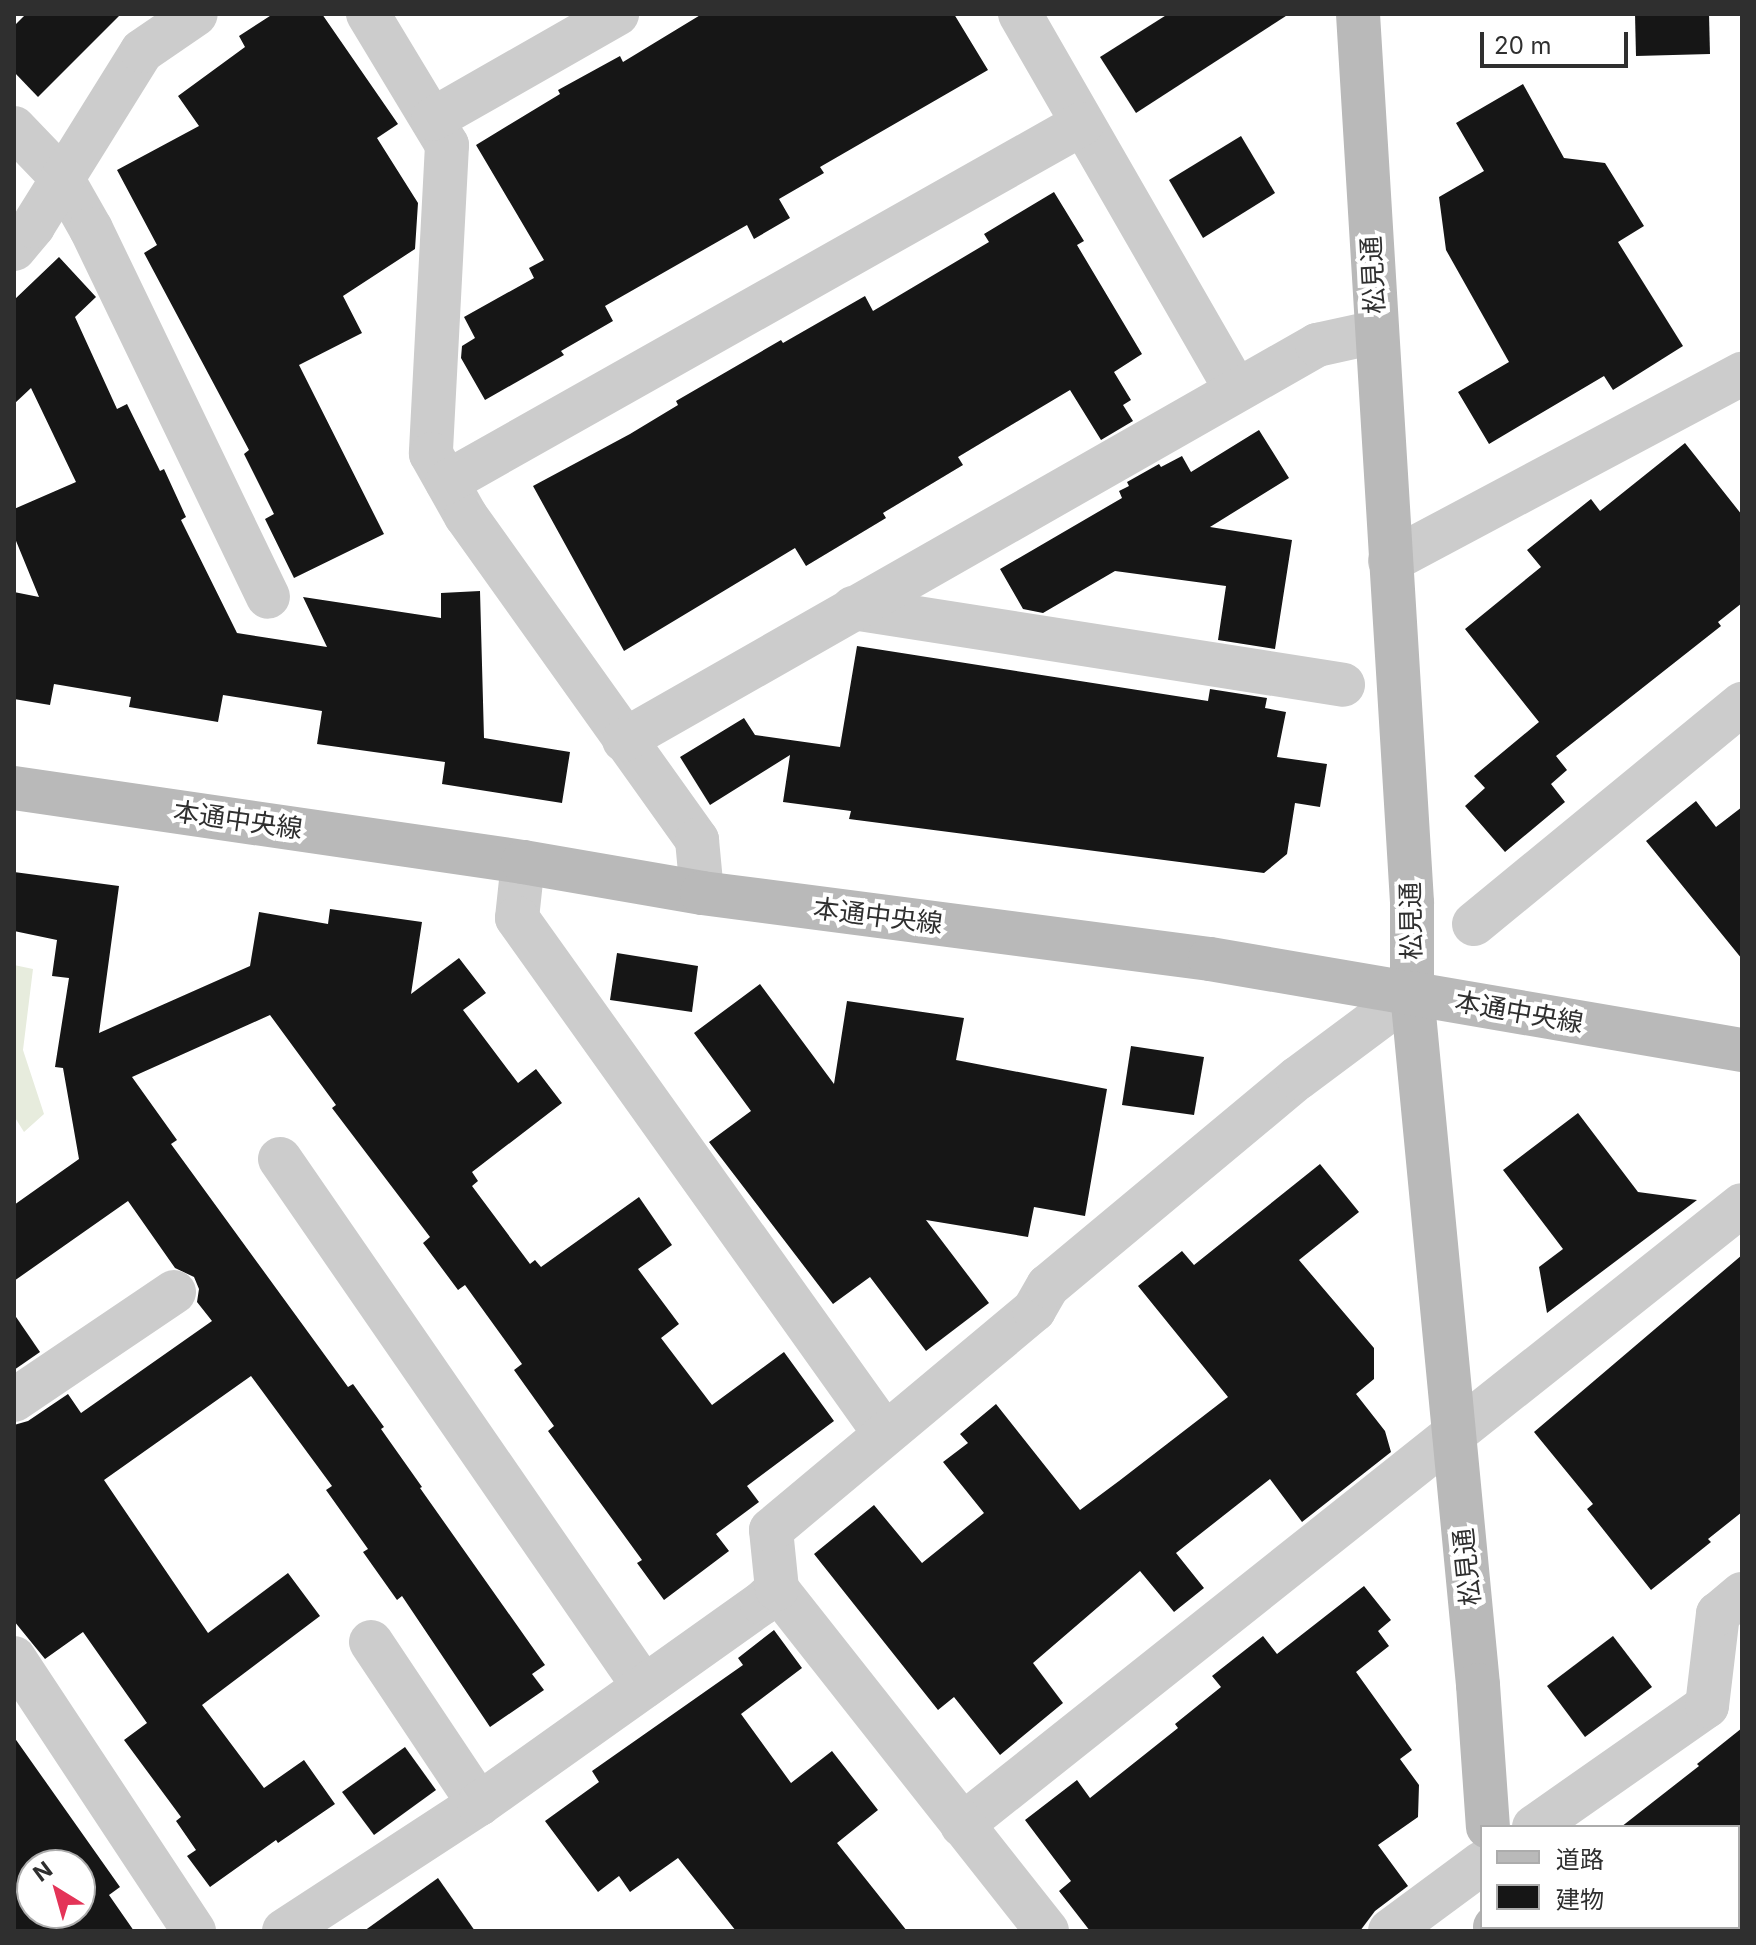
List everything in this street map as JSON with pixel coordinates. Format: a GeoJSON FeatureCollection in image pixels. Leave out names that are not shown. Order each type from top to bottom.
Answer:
{"type":"FeatureCollection","features":[{"type":"Feature","properties":{"kind":"street"},"geometry":{"type":"LineString","coordinates":[[14,249],[33,226],[142,51],[196,14]]}},
{"type":"Feature","properties":{"kind":"street"},"geometry":{"type":"LineString","coordinates":[[368,14],[447,145],[431,454],[624,740],[697,840],[702,893]]}},
{"type":"Feature","properties":{"kind":"street"},"geometry":{"type":"LineString","coordinates":[[433,119],[617,14]]}},
{"type":"Feature","properties":{"kind":"street"},"geometry":{"type":"LineString","coordinates":[[1020,14],[1236,390]]}},
{"type":"Feature","properties":{"kind":"street","name":"松見通"},"geometry":{"type":"LineString","coordinates":[[1358,14],[1412,903],[1412,993],[1488,1825]]}},
{"type":"Feature","properties":{"kind":"street"},"geometry":{"type":"LineString","coordinates":[[447,482],[1082,124]]}},
{"type":"Feature","properties":{"kind":"street"},"geometry":{"type":"LineString","coordinates":[[14,128],[62,178],[91,229],[268,597]]}},
{"type":"Feature","properties":{"kind":"street"},"geometry":{"type":"LineString","coordinates":[[624,740],[1317,345],[1376,332]]}},
{"type":"Feature","properties":{"kind":"street"},"geometry":{"type":"LineString","coordinates":[[1390,561],[1740,379]]}},
{"type":"Feature","properties":{"kind":"street"},"geometry":{"type":"LineString","coordinates":[[853,608],[1343,685]]}},
{"type":"Feature","properties":{"kind":"street"},"geometry":{"type":"LineString","coordinates":[[1474,924],[1742,704]]}},
{"type":"Feature","properties":{"kind":"street","name":"本通中央線"},"geometry":{"type":"LineString","coordinates":[[14,788],[523,862],[702,893],[1210,959],[1742,1050]]}},
{"type":"Feature","properties":{"kind":"street"},"geometry":{"type":"LineString","coordinates":[[523,862],[517,918],[885,1434]]}},
{"type":"Feature","properties":{"kind":"street"},"geometry":{"type":"LineString","coordinates":[[1047,1931],[777,1589],[771,1530],[1034,1310],[1048,1286],[1298,1078],[1412,993]]}},
{"type":"Feature","properties":{"kind":"street"},"geometry":{"type":"LineString","coordinates":[[280,1159],[644,1687]]}},
{"type":"Feature","properties":{"kind":"street"},"geometry":{"type":"LineString","coordinates":[[962,1825],[1454,1437],[1742,1205]]}},
{"type":"Feature","properties":{"kind":"street"},"geometry":{"type":"LineString","coordinates":[[14,1400],[174,1292]]}},
{"type":"Feature","properties":{"kind":"street"},"geometry":{"type":"LineString","coordinates":[[284,1931],[479,1804],[777,1589]]}},
{"type":"Feature","properties":{"kind":"street"},"geometry":{"type":"LineString","coordinates":[[1537,1825],[1707,1706],[1718,1614],[1742,1594]]}},
{"type":"Feature","properties":{"kind":"street"},"geometry":{"type":"LineString","coordinates":[[371,1642],[479,1804]]}},
{"type":"Feature","properties":{"kind":"street"},"geometry":{"type":"LineString","coordinates":[[14,1658],[194,1931]]}},
{"type":"Feature","properties":{"kind":"street"},"geometry":{"type":"LineString","coordinates":[[1390,1931],[1480,1864]]}},
{"type":"Feature","properties":{"kind":"shaded area"},"geometry":{"type":"Polygon","coordinates":[[[14,965],[33,969],[23,1050],[44,1114],[24,1132],[14,1116],[14,965]]]}},
{"type":"Feature","properties":{"kind":"building"},"geometry":{"type":"Polygon","coordinates":[[[26,14],[121,14],[38,97],[14,72],[14,26],[26,14]]]}},
{"type":"Feature","properties":{"kind":"building"},"geometry":{"type":"Polygon","coordinates":[[[273,14],[322,14],[398,124],[377,138],[418,203],[415,249],[343,296],[362,333],[299,365],[384,534],[294,578],[265,519],[274,514],[244,454],[249,450],[144,253],[157,245],[117,170],[199,126],[178,96],[245,47],[239,36],[273,14]]]}},
{"type":"Feature","properties":{"kind":"building"},"geometry":{"type":"Polygon","coordinates":[[[702,14],[954,14],[988,70],[820,167],[824,173],[779,199],[790,218],[754,239],[747,225],[605,306],[613,321],[561,351],[564,355],[485,400],[461,358],[462,346],[475,338],[464,317],[534,278],[529,268],[544,260],[476,145],[560,94],[558,90],[620,56],[623,62],[702,14]]]}},
{"type":"Feature","properties":{"kind":"building"},"geometry":{"type":"Polygon","coordinates":[[[1168,14],[1289,14],[1136,113],[1100,57],[1168,14]]]}},
{"type":"Feature","properties":{"kind":"building"},"geometry":{"type":"Polygon","coordinates":[[[1635,14],[1709,14],[1710,54],[1636,56],[1635,14]]]}},
{"type":"Feature","properties":{"kind":"building"},"geometry":{"type":"Polygon","coordinates":[[[1523,84],[1564,158],[1605,163],[1644,226],[1618,242],[1683,346],[1613,390],[1604,376],[1489,444],[1458,392],[1509,362],[1446,250],[1439,197],[1484,171],[1456,123],[1523,84]]]}},
{"type":"Feature","properties":{"kind":"building"},"geometry":{"type":"Polygon","coordinates":[[[1241,136],[1275,193],[1203,238],[1169,180],[1241,136]]]}},
{"type":"Feature","properties":{"kind":"building"},"geometry":{"type":"Polygon","coordinates":[[[1054,192],[1084,241],[1077,245],[1142,354],[1114,372],[1131,400],[1123,405],[1133,421],[1101,440],[1070,390],[958,457],[963,465],[883,513],[886,518],[806,566],[795,548],[624,651],[533,486],[630,434],[678,405],[676,401],[781,340],[783,343],[865,296],[873,311],[989,242],[984,234],[1054,192]]]}},
{"type":"Feature","properties":{"kind":"building"},"geometry":{"type":"Polygon","coordinates":[[[59,257],[96,297],[75,317],[117,409],[127,404],[160,471],[164,469],[186,517],[181,520],[237,633],[327,647],[303,597],[441,618],[441,593],[480,591],[484,738],[570,752],[562,803],[442,784],[445,762],[317,744],[322,711],[223,695],[218,722],[129,707],[131,697],[54,684],[50,705],[14,699],[14,592],[39,597],[14,536],[14,509],[76,482],[31,388],[14,404],[14,300],[59,257]]]}},
{"type":"Feature","properties":{"kind":"building"},"geometry":{"type":"Polygon","coordinates":[[[1259,430],[1289,478],[1210,527],[1292,540],[1275,649],[1218,640],[1226,586],[1115,571],[1043,613],[1023,609],[1000,569],[1122,498],[1119,491],[1129,486],[1127,482],[1159,464],[1161,467],[1182,456],[1191,472],[1259,430]]]}},
{"type":"Feature","properties":{"kind":"building"},"geometry":{"type":"Polygon","coordinates":[[[1685,443],[1742,515],[1742,603],[1718,622],[1721,626],[1556,756],[1567,770],[1551,784],[1565,802],[1505,852],[1465,806],[1485,788],[1474,776],[1539,722],[1465,629],[1541,567],[1527,550],[1591,499],[1600,511],[1685,443]]]}},
{"type":"Feature","properties":{"kind":"building"},"geometry":{"type":"Polygon","coordinates":[[[857,646],[1208,701],[1210,689],[1267,698],[1265,708],[1286,712],[1277,757],[1327,764],[1320,807],[1295,803],[1287,854],[1264,873],[849,819],[851,811],[783,802],[790,755],[710,805],[680,757],[744,718],[755,735],[840,747],[857,646]]]}},
{"type":"Feature","properties":{"kind":"building"},"geometry":{"type":"Polygon","coordinates":[[[1696,801],[1716,827],[1742,807],[1742,959],[1646,841],[1696,801]]]}},
{"type":"Feature","properties":{"kind":"building"},"geometry":{"type":"Polygon","coordinates":[[[14,872],[119,886],[99,1033],[250,966],[259,912],[328,924],[330,909],[422,922],[411,994],[459,958],[486,993],[463,1010],[518,1083],[536,1069],[562,1103],[472,1172],[478,1181],[472,1186],[530,1264],[535,1260],[541,1267],[639,1197],[672,1245],[638,1269],[679,1324],[661,1338],[712,1405],[784,1352],[834,1421],[747,1486],[759,1502],[716,1534],[729,1551],[664,1600],[637,1563],[642,1560],[548,1431],[554,1426],[514,1370],[522,1364],[465,1285],[458,1290],[423,1243],[430,1237],[332,1108],[336,1105],[270,1015],[132,1077],[177,1140],[171,1144],[348,1387],[353,1384],[384,1427],[381,1429],[420,1488],[545,1665],[532,1674],[544,1690],[490,1727],[402,1596],[397,1600],[363,1552],[368,1549],[326,1490],[332,1486],[251,1376],[104,1480],[208,1633],[288,1573],[320,1616],[202,1705],[264,1788],[304,1760],[335,1804],[278,1843],[276,1840],[210,1887],[187,1856],[196,1850],[176,1821],[181,1817],[124,1740],[147,1723],[83,1632],[45,1659],[14,1621],[14,1425],[28,1421],[68,1394],[81,1413],[212,1321],[197,1302],[199,1289],[194,1277],[175,1268],[128,1201],[14,1281],[14,1205],[79,1159],[63,1068],[55,1067],[69,978],[52,976],[57,940],[14,931],[14,872]]]}},
{"type":"Feature","properties":{"kind":"building"},"geometry":{"type":"Polygon","coordinates":[[[617,953],[698,966],[692,1012],[610,1000],[617,953]]]}},
{"type":"Feature","properties":{"kind":"building"},"geometry":{"type":"Polygon","coordinates":[[[760,984],[834,1084],[847,1001],[964,1018],[956,1060],[1107,1089],[1085,1216],[1034,1207],[1028,1237],[926,1220],[989,1303],[926,1351],[870,1277],[833,1304],[709,1142],[751,1111],[694,1033],[760,984]]]}},
{"type":"Feature","properties":{"kind":"building"},"geometry":{"type":"Polygon","coordinates":[[[1131,1046],[1204,1057],[1194,1115],[1122,1105],[1131,1046]]]}},
{"type":"Feature","properties":{"kind":"building"},"geometry":{"type":"Polygon","coordinates":[[[1578,1113],[1638,1192],[1697,1200],[1547,1313],[1539,1267],[1563,1249],[1503,1170],[1578,1113]]]}},
{"type":"Feature","properties":{"kind":"building"},"geometry":{"type":"Polygon","coordinates":[[[1320,1164],[1359,1212],[1299,1260],[1374,1348],[1374,1379],[1356,1394],[1385,1431],[1391,1452],[1302,1522],[1270,1479],[1176,1553],[1204,1588],[1174,1612],[1140,1571],[1033,1663],[1063,1703],[1000,1755],[954,1697],[938,1710],[814,1554],[874,1505],[922,1563],[984,1513],[943,1462],[968,1443],[960,1434],[996,1404],[1080,1510],[1228,1397],[1138,1286],[1182,1251],[1194,1265],[1320,1164]]]}},
{"type":"Feature","properties":{"kind":"building"},"geometry":{"type":"Polygon","coordinates":[[[1742,1255],[1742,1512],[1708,1539],[1711,1542],[1651,1590],[1587,1509],[1593,1504],[1534,1432],[1742,1255]]]}},
{"type":"Feature","properties":{"kind":"building"},"geometry":{"type":"Polygon","coordinates":[[[14,1314],[40,1352],[14,1370],[14,1314]]]}},
{"type":"Feature","properties":{"kind":"building"},"geometry":{"type":"Polygon","coordinates":[[[1364,1586],[1391,1620],[1378,1631],[1389,1646],[1356,1672],[1412,1750],[1400,1759],[1419,1785],[1418,1817],[1378,1845],[1408,1886],[1375,1911],[1360,1931],[1090,1931],[1059,1891],[1071,1881],[1025,1820],[1077,1780],[1090,1798],[1178,1728],[1175,1724],[1221,1687],[1212,1676],[1263,1636],[1277,1654],[1364,1586]]]}},
{"type":"Feature","properties":{"kind":"building"},"geometry":{"type":"Polygon","coordinates":[[[774,1630],[802,1668],[741,1714],[791,1783],[832,1751],[878,1810],[837,1843],[907,1931],[736,1931],[678,1858],[630,1892],[619,1876],[598,1892],[545,1821],[599,1782],[592,1771],[743,1665],[738,1658],[774,1630]]]}},
{"type":"Feature","properties":{"kind":"building"},"geometry":{"type":"Polygon","coordinates":[[[1613,1636],[1652,1687],[1585,1737],[1547,1686],[1613,1636]]]}},
{"type":"Feature","properties":{"kind":"building"},"geometry":{"type":"Polygon","coordinates":[[[1742,1728],[1742,1827],[1624,1825],[1699,1766],[1697,1764],[1742,1728]]]}},
{"type":"Feature","properties":{"kind":"building"},"geometry":{"type":"Polygon","coordinates":[[[14,1737],[93,1849],[16,1849],[16,1929],[96,1929],[96,1853],[120,1887],[109,1895],[134,1931],[14,1931],[14,1737]]]}},
{"type":"Feature","properties":{"kind":"building"},"geometry":{"type":"Polygon","coordinates":[[[405,1747],[436,1790],[374,1835],[342,1792],[405,1747]]]}},
{"type":"Feature","properties":{"kind":"building"},"geometry":{"type":"Polygon","coordinates":[[[438,1878],[475,1931],[364,1931],[438,1878]]]}}]}
